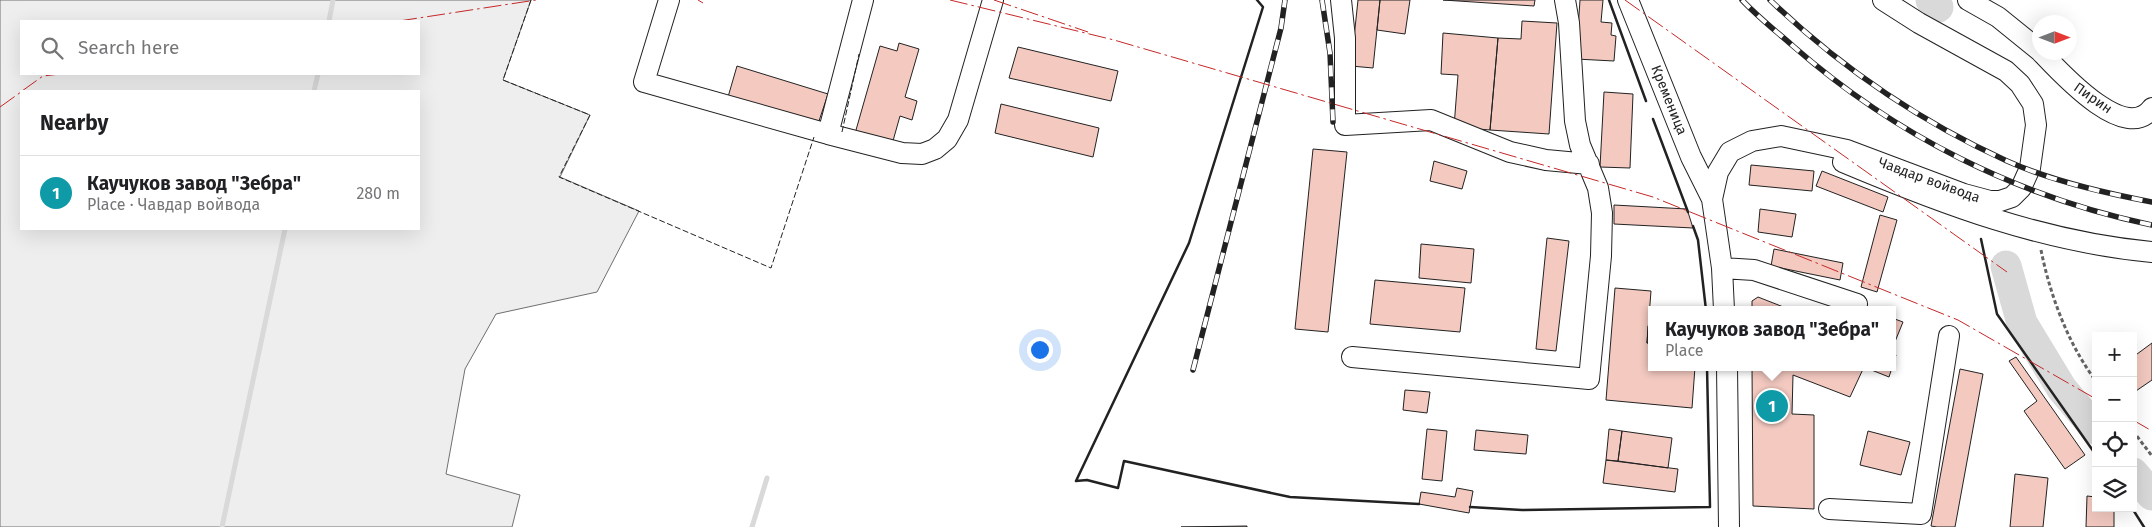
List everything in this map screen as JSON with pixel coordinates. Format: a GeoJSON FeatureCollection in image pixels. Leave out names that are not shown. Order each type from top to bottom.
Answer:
{"type":"FeatureCollection","features":[{"type":"Feature","properties":{"kind":"street"},"geometry":{"type":"LineString","coordinates":[[669,0],[644,82],[828,134],[902,153],[922,154],[935,149],[948,139],[958,120],[993,0]]}},
{"type":"Feature","properties":{"kind":"street"},"geometry":{"type":"LineString","coordinates":[[828,134],[863,0]]}},
{"type":"Feature","properties":{"kind":"street"},"geometry":{"type":"LineString","coordinates":[[1341,0],[1345,38],[1345,125],[1430,120],[1510,152],[1546,160],[1589,164]]}},
{"type":"Feature","properties":{"kind":"street"},"geometry":{"type":"LineString","coordinates":[[1352,357],[1589,379],[1601,256],[1602,213],[1598,188],[1580,145],[1575,121],[1571,42],[1565,0]]}},
{"type":"Feature","properties":{"kind":"street","name":"Кременица"},"geometry":{"type":"LineString","coordinates":[[1628,0],[1692,157],[1712,199]]}},
{"type":"Feature","properties":{"kind":"street","name":"Чавдар войвода"},"geometry":{"type":"LineString","coordinates":[[1724,306],[1722,268],[1712,199],[1718,172],[1730,152],[1752,141],[1781,136],[1847,150],[1964,194],[1990,201],[2000,201],[2012,197],[2021,188],[2030,168],[2036,125],[2033,104],[2020,84],[2006,71],[1919,23],[1883,0]]}},
{"type":"Feature","properties":{"kind":"street","name":"Пирин"},"geometry":{"type":"LineString","coordinates":[[1968,0],[1998,17],[2032,45]]}},
{"type":"Feature","properties":{"kind":"street","name":"Пирин"},"geometry":{"type":"LineString","coordinates":[[2048,60],[2085,95],[2120,117],[2134,120],[2147,115],[2152,108]]}},
{"type":"Feature","properties":{"kind":"street"},"geometry":{"type":"LineString","coordinates":[[1781,136],[1933,200],[2037,232],[2152,252]]}},
{"type":"Feature","properties":{"kind":"street"},"geometry":{"type":"LineString","coordinates":[[1722,268],[1754,270],[1857,304]]}},
{"type":"Feature","properties":{"kind":"street"},"geometry":{"type":"LineString","coordinates":[[1829,509],[1864,519],[1921,514],[1949,336]]}},
{"type":"Feature","properties":{"kind":"street"},"geometry":{"type":"LineString","coordinates":[[1727,371],[1729,527]]}},
{"type":"Feature","properties":{"kind":"path"},"geometry":{"type":"LineString","coordinates":[[2037,232],[2046,275],[2063,322],[2085,366],[2093,377]]}},
{"type":"Feature","properties":{"kind":"path"},"geometry":{"type":"LineString","coordinates":[[2137,436],[2152,456]]}},
{"type":"Feature","properties":{"kind":"shaded area"},"geometry":{"type":"Polygon","coordinates":[[[0,0],[531,0],[503,80],[590,115],[560,177],[639,211],[597,292],[496,314],[465,369],[446,474],[520,495],[512,527],[0,527],[0,0]]]}},
{"type":"Feature","properties":{"kind":"building"},"geometry":{"type":"Polygon","coordinates":[[[1358,0],[1380,0],[1373,68],[1351,66],[1358,0]]]}},
{"type":"Feature","properties":{"kind":"building"},"geometry":{"type":"Polygon","coordinates":[[[1380,0],[1410,0],[1405,34],[1377,30],[1380,0]]]}},
{"type":"Feature","properties":{"kind":"building"},"geometry":{"type":"Polygon","coordinates":[[[1443,0],[1535,0],[1534,6],[1443,0]]]}},
{"type":"Feature","properties":{"kind":"building"},"geometry":{"type":"Polygon","coordinates":[[[1580,0],[1603,0],[1601,22],[1612,23],[1611,35],[1616,36],[1614,61],[1576,59],[1580,0]]]}},
{"type":"Feature","properties":{"kind":"building"},"geometry":{"type":"Polygon","coordinates":[[[1522,21],[1557,23],[1549,134],[1490,130],[1498,38],[1521,39],[1522,21]]]}},
{"type":"Feature","properties":{"kind":"building"},"geometry":{"type":"Polygon","coordinates":[[[1443,33],[1498,38],[1490,130],[1454,127],[1458,75],[1441,74],[1443,33]]]}},
{"type":"Feature","properties":{"kind":"building"},"geometry":{"type":"Polygon","coordinates":[[[899,43],[919,49],[905,97],[917,101],[912,120],[900,116],[891,148],[854,137],[880,46],[897,51],[899,43]]]}},
{"type":"Feature","properties":{"kind":"building"},"geometry":{"type":"Polygon","coordinates":[[[1018,47],[1118,71],[1111,101],[1009,78],[1018,47]]]}},
{"type":"Feature","properties":{"kind":"building"},"geometry":{"type":"Polygon","coordinates":[[[737,66],[828,94],[818,124],[728,97],[737,66]]]}},
{"type":"Feature","properties":{"kind":"building"},"geometry":{"type":"Polygon","coordinates":[[[1604,92],[1633,94],[1630,168],[1600,167],[1604,92]]]}},
{"type":"Feature","properties":{"kind":"building"},"geometry":{"type":"Polygon","coordinates":[[[1001,104],[1099,128],[1093,157],[995,133],[1001,104]]]}},
{"type":"Feature","properties":{"kind":"building"},"geometry":{"type":"Polygon","coordinates":[[[1313,149],[1347,152],[1328,332],[1295,329],[1313,149]]]}},
{"type":"Feature","properties":{"kind":"building"},"geometry":{"type":"Polygon","coordinates":[[[1434,161],[1467,171],[1462,189],[1430,181],[1434,161]]]}},
{"type":"Feature","properties":{"kind":"building"},"geometry":{"type":"Polygon","coordinates":[[[1751,165],[1814,171],[1812,191],[1749,185],[1751,165]]]}},
{"type":"Feature","properties":{"kind":"building"},"geometry":{"type":"Polygon","coordinates":[[[1822,171],[1888,197],[1883,212],[1816,186],[1822,171]]]}},
{"type":"Feature","properties":{"kind":"building"},"geometry":{"type":"Polygon","coordinates":[[[1614,205],[1687,209],[1693,228],[1614,224],[1614,205]]]}},
{"type":"Feature","properties":{"kind":"building"},"geometry":{"type":"Polygon","coordinates":[[[1760,209],[1796,214],[1792,237],[1758,232],[1760,209]]]}},
{"type":"Feature","properties":{"kind":"building"},"geometry":{"type":"Polygon","coordinates":[[[1880,215],[1897,220],[1877,292],[1861,287],[1880,215]]]}},
{"type":"Feature","properties":{"kind":"building"},"geometry":{"type":"Polygon","coordinates":[[[1547,238],[1569,241],[1556,351],[1536,349],[1547,238]]]}},
{"type":"Feature","properties":{"kind":"building"},"geometry":{"type":"Polygon","coordinates":[[[1421,244],[1474,249],[1471,283],[1419,278],[1421,244]]]}},
{"type":"Feature","properties":{"kind":"building"},"geometry":{"type":"Polygon","coordinates":[[[1774,249],[1843,263],[1840,280],[1771,266],[1774,249]]]}},
{"type":"Feature","properties":{"kind":"building"},"geometry":{"type":"Polygon","coordinates":[[[1375,280],[1465,288],[1460,332],[1370,324],[1375,280]]]}},
{"type":"Feature","properties":{"kind":"building"},"geometry":{"type":"Polygon","coordinates":[[[1615,288],[1651,291],[1650,306],[1648,306],[1648,371],[1695,371],[1692,408],[1606,400],[1615,288]]]}},
{"type":"Feature","properties":{"kind":"building"},"geometry":{"type":"Polygon","coordinates":[[[1758,297],[1781,306],[1752,306],[1752,301],[1758,297]]]}},
{"type":"Feature","properties":{"kind":"building"},"geometry":{"type":"Polygon","coordinates":[[[1896,319],[1903,322],[1896,339],[1896,319]]]}},
{"type":"Feature","properties":{"kind":"building"},"geometry":{"type":"Polygon","coordinates":[[[2152,343],[2152,380],[2137,390],[2137,377],[2137,354],[2152,343]]]}},
{"type":"Feature","properties":{"kind":"building"},"geometry":{"type":"Polygon","coordinates":[[[2016,357],[2085,455],[2065,469],[2024,411],[2037,401],[2009,361],[2016,357]]]}},
{"type":"Feature","properties":{"kind":"building"},"geometry":{"type":"Polygon","coordinates":[[[1960,369],[1983,374],[1955,527],[1937,527],[1931,526],[1960,369]]]}},
{"type":"Feature","properties":{"kind":"building"},"geometry":{"type":"Polygon","coordinates":[[[1752,371],[1862,371],[1850,397],[1793,375],[1792,414],[1814,415],[1814,509],[1753,506],[1752,371]]]}},
{"type":"Feature","properties":{"kind":"building"},"geometry":{"type":"Polygon","coordinates":[[[1874,371],[1891,371],[1889,377],[1874,371]]]}},
{"type":"Feature","properties":{"kind":"building"},"geometry":{"type":"Polygon","coordinates":[[[1405,390],[1430,392],[1427,413],[1403,410],[1405,390]]]}},
{"type":"Feature","properties":{"kind":"building"},"geometry":{"type":"Polygon","coordinates":[[[1427,429],[1447,431],[1442,481],[1422,479],[1427,429]]]}},
{"type":"Feature","properties":{"kind":"building"},"geometry":{"type":"Polygon","coordinates":[[[1609,429],[1622,431],[1618,461],[1606,460],[1609,429]]]}},
{"type":"Feature","properties":{"kind":"building"},"geometry":{"type":"Polygon","coordinates":[[[1476,430],[1528,435],[1526,454],[1474,450],[1476,430]]]}},
{"type":"Feature","properties":{"kind":"building"},"geometry":{"type":"Polygon","coordinates":[[[1622,431],[1672,438],[1668,468],[1618,461],[1622,431]]]}},
{"type":"Feature","properties":{"kind":"building"},"geometry":{"type":"Polygon","coordinates":[[[1868,431],[1910,442],[1901,475],[1860,465],[1868,431]]]}},
{"type":"Feature","properties":{"kind":"building"},"geometry":{"type":"Polygon","coordinates":[[[1606,460],[1678,469],[1675,492],[1603,483],[1606,460]]]}},
{"type":"Feature","properties":{"kind":"building"},"geometry":{"type":"Polygon","coordinates":[[[2015,474],[2048,478],[2043,527],[2010,527],[2015,474]]]}},
{"type":"Feature","properties":{"kind":"building"},"geometry":{"type":"Polygon","coordinates":[[[1457,488],[1473,491],[1469,513],[1419,504],[1421,492],[1455,497],[1457,488]]]}},
{"type":"Feature","properties":{"kind":"building"},"geometry":{"type":"Polygon","coordinates":[[[2087,496],[2092,497],[2092,512],[2114,512],[2114,527],[2086,527],[2087,496]]]}},
{"type":"Feature","properties":{"kind":"building"},"geometry":{"type":"Polygon","coordinates":[[[1247,526],[1247,527],[1181,527],[1247,526]]]}},
{"type":"Feature","properties":{"kind":"waterway"},"geometry":{"type":"LineString","coordinates":[[329,20],[333,0]]}},
{"type":"Feature","properties":{"kind":"waterway"},"geometry":{"type":"LineString","coordinates":[[1931,0],[1938,7]]}},
{"type":"Feature","properties":{"kind":"waterway"},"geometry":{"type":"LineString","coordinates":[[314,90],[318,75]]}},
{"type":"Feature","properties":{"kind":"waterway"},"geometry":{"type":"LineString","coordinates":[[222,527],[285,230]]}},
{"type":"Feature","properties":{"kind":"waterway"},"geometry":{"type":"LineString","coordinates":[[2006,266],[2022,323],[2062,389],[2092,424]]}},
{"type":"Feature","properties":{"kind":"waterway"},"geometry":{"type":"LineString","coordinates":[[752,527],[767,478]]}},
{"type":"Feature","properties":{"kind":"waterway"},"geometry":{"type":"LineString","coordinates":[[2137,478],[2152,495]]}},
{"type":"Feature","properties":{"kind":"railway"},"geometry":{"type":"LineString","coordinates":[[1193,370],[1281,28],[1285,0]]}},
{"type":"Feature","properties":{"kind":"railway"},"geometry":{"type":"LineString","coordinates":[[1322,0],[1330,53],[1333,122]]}},
{"type":"Feature","properties":{"kind":"railway"},"geometry":{"type":"LineString","coordinates":[[1742,0],[1767,24],[1833,78],[1874,108],[1917,135],[1961,159],[2007,180],[2054,198],[2102,213],[2152,225]]}},
{"type":"Feature","properties":{"kind":"railway"},"geometry":{"type":"LineString","coordinates":[[1770,0],[1824,47],[1881,90],[1974,145],[2024,168],[2060,180],[2152,202]]}},
{"type":"Feature","properties":{"kind":"fence"},"geometry":{"type":"LineString","coordinates":[[531,0],[503,80],[590,115],[559,177],[771,268],[814,137]]}},
{"type":"Feature","properties":{"kind":"fence"},"geometry":{"type":"LineString","coordinates":[[842,132],[859,54]]}},
{"type":"Feature","properties":{"kind":"wall"},"geometry":{"type":"LineString","coordinates":[[1257,0],[1263,7],[1189,243],[1076,481],[1087,480],[1118,488],[1124,461],[1290,497],[1419,504]]}},
{"type":"Feature","properties":{"kind":"wall"},"geometry":{"type":"LineString","coordinates":[[1609,0],[1646,101]]}},
{"type":"Feature","properties":{"kind":"wall"},"geometry":{"type":"LineString","coordinates":[[1653,119],[1688,212]]}},
{"type":"Feature","properties":{"kind":"wall"},"geometry":{"type":"LineString","coordinates":[[1693,226],[1698,240],[1706,306]]}},
{"type":"Feature","properties":{"kind":"wall"},"geometry":{"type":"LineString","coordinates":[[1981,239],[1997,314],[2092,449]]}},
{"type":"Feature","properties":{"kind":"wall"},"geometry":{"type":"LineString","coordinates":[[1470,507],[1522,510],[1710,507],[1707,371]]}},
{"type":"Feature","properties":{"kind":"wall"},"geometry":{"type":"LineString","coordinates":[[2135,512],[2144,527]]}},
{"type":"Feature","properties":{"kind":"power"},"geometry":{"type":"LineString","coordinates":[[406,20],[536,0]]}},
{"type":"Feature","properties":{"kind":"power"},"geometry":{"type":"LineString","coordinates":[[698,0],[703,3]]}},
{"type":"Feature","properties":{"kind":"power"},"geometry":{"type":"LineString","coordinates":[[950,0],[1114,40],[1653,197],[1958,320],[2092,397]]}},
{"type":"Feature","properties":{"kind":"power"},"geometry":{"type":"LineString","coordinates":[[994,0],[1088,32]]}},
{"type":"Feature","properties":{"kind":"power"},"geometry":{"type":"LineString","coordinates":[[1625,0],[2007,272]]}},
{"type":"Feature","properties":{"kind":"power"},"geometry":{"type":"LineString","coordinates":[[23,90],[43,76],[52,75]]}},
{"type":"Feature","properties":{"kind":"power"},"geometry":{"type":"LineString","coordinates":[[0,107],[20,93]]}},
{"type":"Feature","properties":{"kind":"power"},"geometry":{"type":"LineString","coordinates":[[2136,422],[2152,431]]}},
{"type":"Feature","properties":{"kind":"place","name":"Каучуков завод \"Зебра\""},"geometry":{"type":"Point","coordinates":[1772,406]}}]}
